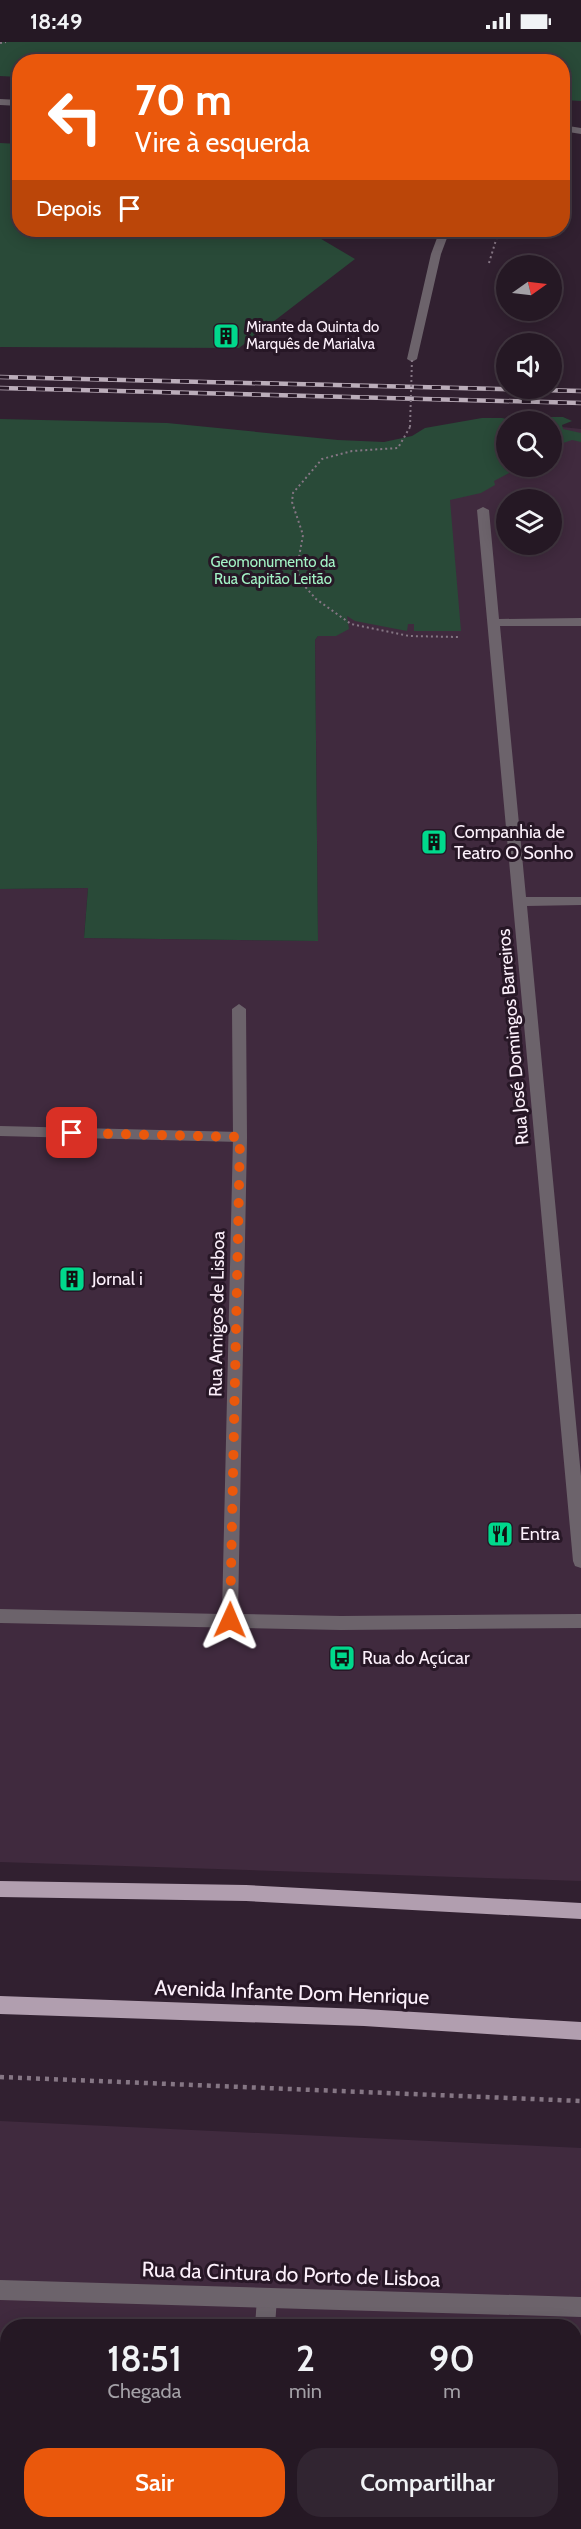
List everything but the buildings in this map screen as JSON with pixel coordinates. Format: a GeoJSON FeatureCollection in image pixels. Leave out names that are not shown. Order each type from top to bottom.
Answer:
{"type":"FeatureCollection","features":[{"type":"Feature","properties":{"kind":"main road"},"geometry":{"type":"LineString","coordinates":[[0,1889],[246,1893],[581,1911]]}},
{"type":"Feature","properties":{"kind":"main road","name":"Avenida Infante Dom Henrique"},"geometry":{"type":"LineString","coordinates":[[0,2005],[211,2010],[462,2022],[581,2031]]}},
{"type":"Feature","properties":{"kind":"main road"},"geometry":{"type":"LineString","coordinates":[[462,2022],[581,2022]]}},
{"type":"Feature","properties":{"kind":"street"},"geometry":{"type":"LineString","coordinates":[[412,359],[436,254],[442,237]]}},
{"type":"Feature","properties":{"kind":"street","name":"Rua José Domingos Barreiros"},"geometry":{"type":"LineString","coordinates":[[483,510],[581,1561]]}},
{"type":"Feature","properties":{"kind":"street"},"geometry":{"type":"LineString","coordinates":[[493,623],[581,622]]}},
{"type":"Feature","properties":{"kind":"street"},"geometry":{"type":"LineString","coordinates":[[518,902],[581,901]]}},
{"type":"Feature","properties":{"kind":"street","name":"Rua Amigos de Lisboa"},"geometry":{"type":"LineString","coordinates":[[230,1620],[240,1137],[239,1009]]}},
{"type":"Feature","properties":{"kind":"street"},"geometry":{"type":"LineString","coordinates":[[0,1131],[240,1137]]}},
{"type":"Feature","properties":{"kind":"street"},"geometry":{"type":"LineString","coordinates":[[0,1616],[341,1623],[581,1621]]}},
{"type":"Feature","properties":{"kind":"street","name":"Rua da Cintura do Porto de Lisboa"},"geometry":{"type":"LineString","coordinates":[[0,2290],[581,2307]]}},
{"type":"Feature","properties":{"kind":"street"},"geometry":{"type":"LineString","coordinates":[[266,2319],[267,2298]]}},
{"type":"Feature","properties":{"kind":"path"},"geometry":{"type":"LineString","coordinates":[[0,43],[6,42]]}},
{"type":"Feature","properties":{"kind":"path"},"geometry":{"type":"LineString","coordinates":[[489,263],[497,237]]}},
{"type":"Feature","properties":{"kind":"path"},"geometry":{"type":"LineString","coordinates":[[412,359],[410,427],[398,448],[352,450],[322,459],[293,493],[292,502],[303,535],[297,568],[305,588],[316,599],[351,624],[409,636],[465,637]]}},
{"type":"Feature","properties":{"kind":"path"},"geometry":{"type":"LineString","coordinates":[[0,2077],[581,2101]]}},
{"type":"Feature","properties":{"kind":"shaded area"},"geometry":{"type":"Polygon","coordinates":[[[562,427],[581,429],[581,1881],[0,1862],[0,889],[88,888],[84,938],[318,941],[315,640],[318,636],[336,636],[322,563],[496,472],[496,477],[562,477],[562,427]]]}},
{"type":"Feature","properties":{"kind":"shaded area"},"geometry":{"type":"Polygon","coordinates":[[[0,2121],[581,2148],[581,2319],[0,2319],[0,2121]]]}},
{"type":"Feature","properties":{"kind":"green space"},"geometry":{"type":"Polygon","coordinates":[[[0,42],[581,42],[581,101],[570,100],[570,54],[12,54],[12,77],[0,76],[0,42]]]}},
{"type":"Feature","properties":{"kind":"green space"},"geometry":{"type":"Polygon","coordinates":[[[0,143],[12,144],[12,237],[318,237],[355,259],[239,348],[0,347],[0,143]]]}},
{"type":"Feature","properties":{"kind":"green space"},"geometry":{"type":"Polygon","coordinates":[[[562,417],[563,417],[572,421],[562,425],[562,417]]]}},
{"type":"Feature","properties":{"kind":"green space","name":"Geomonumento da Rua Capitão Leitão"},"geometry":{"type":"Polygon","coordinates":[[[482,418],[496,418],[496,477],[502,477],[494,481],[495,485],[481,493],[450,500],[461,631],[414,631],[414,624],[408,624],[407,631],[355,621],[347,616],[349,629],[336,636],[318,636],[315,640],[318,941],[84,938],[88,888],[0,889],[0,419],[167,423],[338,440],[384,442],[412,436],[425,428],[482,418]]]}},
{"type":"Feature","properties":{"kind":"green space"},"geometry":{"type":"Polygon","coordinates":[[[562,425],[563,429],[581,433],[581,442],[572,440],[562,443],[562,425]]]}},
{"type":"Feature","properties":{"kind":"railway"},"geometry":{"type":"LineString","coordinates":[[0,377],[581,391]]}},
{"type":"Feature","properties":{"kind":"railway"},"geometry":{"type":"LineString","coordinates":[[0,388],[581,403]]}},
{"type":"Feature","properties":{"kind":"place","name":"Mirante da Quinta do Marquês de Marialva"},"geometry":{"type":"Point","coordinates":[226,336]}},
{"type":"Feature","properties":{"kind":"place","name":"Companhia de Teatro O Sonho"},"geometry":{"type":"Point","coordinates":[434,842]}},
{"type":"Feature","properties":{"kind":"place","name":"Jornal i"},"geometry":{"type":"Point","coordinates":[72,1279]}},
{"type":"Feature","properties":{"kind":"place","name":"Entra"},"geometry":{"type":"Point","coordinates":[500,1534]}},
{"type":"Feature","properties":{"kind":"place","name":"Rua do Açúcar"},"geometry":{"type":"Point","coordinates":[342,1658]}},
{"type":"Feature","properties":{"kind":"route"},"geometry":{"type":"LineString","coordinates":[[72,1133],[240,1137],[230,1620]]}}]}
